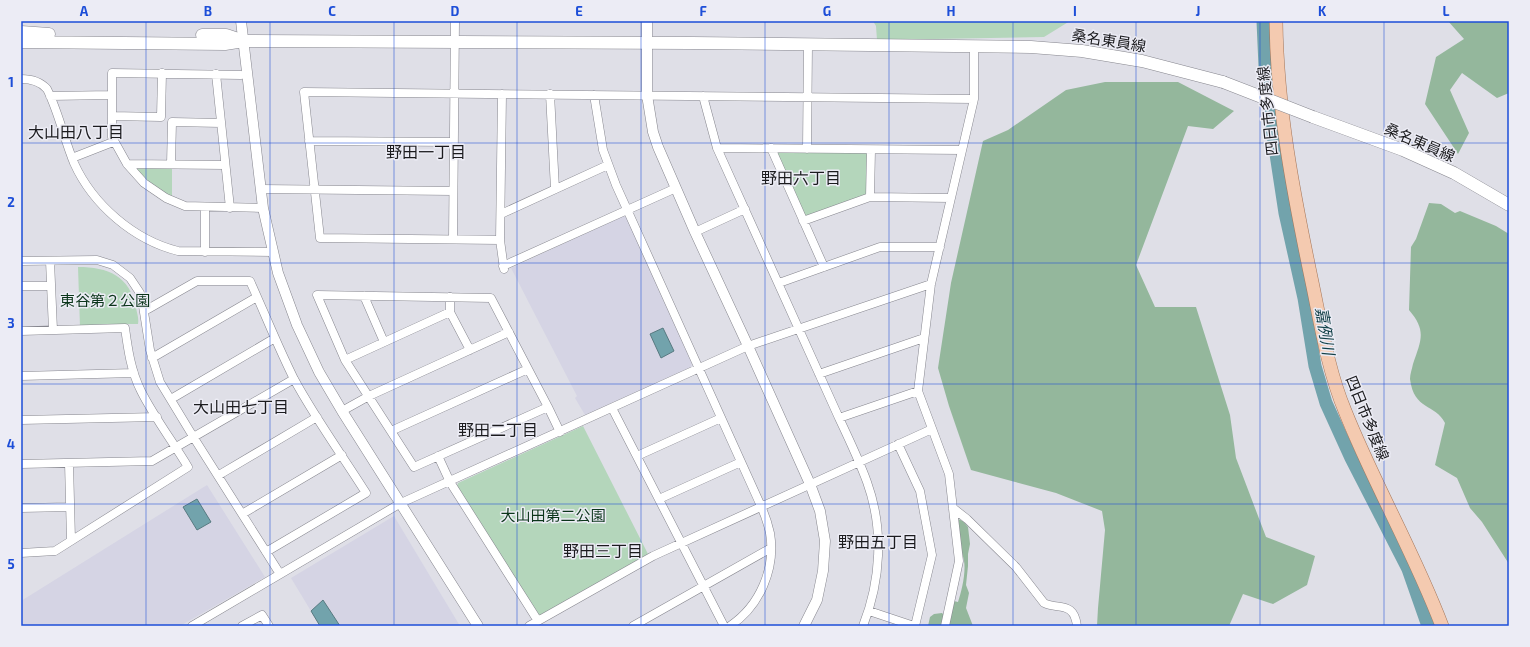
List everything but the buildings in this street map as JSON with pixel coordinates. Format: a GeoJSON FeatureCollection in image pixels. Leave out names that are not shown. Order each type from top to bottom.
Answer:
{"type":"FeatureCollection","features":[{"type":"Feature","properties":{"kind":"main road","name":"四日市多度線"},"geometry":{"type":"LineString","coordinates":[[1276,21],[1278,78],[1286,147],[1299,222],[1334,379],[1354,434],[1430,596],[1442,626]]}},
{"type":"Feature","properties":{"kind":"main road","name":"桑名東員線"},"geometry":{"type":"LineString","coordinates":[[21,32],[35,34],[226,35],[244,41]]}},
{"type":"Feature","properties":{"kind":"main road","name":"桑名東員線"},"geometry":{"type":"LineString","coordinates":[[21,42],[225,44],[244,41],[455,41],[1031,47],[1082,51],[1142,61],[1223,82],[1403,150],[1448,170],[1509,205]]}},
{"type":"Feature","properties":{"kind":"street"},"geometry":{"type":"LineString","coordinates":[[242,21],[263,208],[283,288],[297,325],[318,372],[478,626]]}},
{"type":"Feature","properties":{"kind":"street"},"geometry":{"type":"LineString","coordinates":[[453,240],[455,21]]}},
{"type":"Feature","properties":{"kind":"street"},"geometry":{"type":"LineString","coordinates":[[647,21],[647,96],[653,132],[695,232],[748,346],[818,504],[825,541],[824,561],[817,600],[804,626]]}},
{"type":"Feature","properties":{"kind":"street"},"geometry":{"type":"LineString","coordinates":[[807,148],[808,45]]}},
{"type":"Feature","properties":{"kind":"street"},"geometry":{"type":"LineString","coordinates":[[945,626],[959,561],[953,508],[949,474],[918,391],[931,284],[974,99],[974,47]]}},
{"type":"Feature","properties":{"kind":"street"},"geometry":{"type":"LineString","coordinates":[[241,75],[112,73],[112,134],[114,142],[127,164],[144,183],[166,198],[185,206],[263,208]]}},
{"type":"Feature","properties":{"kind":"street"},"geometry":{"type":"LineString","coordinates":[[112,116],[161,117],[162,73]]}},
{"type":"Feature","properties":{"kind":"street"},"geometry":{"type":"LineString","coordinates":[[216,74],[230,208]]}},
{"type":"Feature","properties":{"kind":"street"},"geometry":{"type":"LineString","coordinates":[[21,79],[32,80],[44,86],[50,96],[72,158],[83,179],[101,204],[128,227],[145,238],[172,250],[184,252],[273,252]]}},
{"type":"Feature","properties":{"kind":"street"},"geometry":{"type":"LineString","coordinates":[[500,240],[320,238],[304,92],[974,99]]}},
{"type":"Feature","properties":{"kind":"street"},"geometry":{"type":"LineString","coordinates":[[502,94],[500,240],[503,268],[676,188]]}},
{"type":"Feature","properties":{"kind":"street"},"geometry":{"type":"LineString","coordinates":[[550,94],[555,190]]}},
{"type":"Feature","properties":{"kind":"street"},"geometry":{"type":"LineString","coordinates":[[50,96],[112,95]]}},
{"type":"Feature","properties":{"kind":"street"},"geometry":{"type":"LineString","coordinates":[[594,95],[603,150],[608,165],[698,369],[762,506],[770,533],[771,548],[768,569],[762,590],[747,611],[730,626]]}},
{"type":"Feature","properties":{"kind":"street"},"geometry":{"type":"LineString","coordinates":[[703,96],[717,148],[859,462],[874,505],[879,541],[877,578],[869,611],[863,626]]}},
{"type":"Feature","properties":{"kind":"street"},"geometry":{"type":"LineString","coordinates":[[171,164],[172,122],[220,123]]}},
{"type":"Feature","properties":{"kind":"street"},"geometry":{"type":"LineString","coordinates":[[309,141],[454,142]]}},
{"type":"Feature","properties":{"kind":"street"},"geometry":{"type":"LineString","coordinates":[[72,158],[114,142]]}},
{"type":"Feature","properties":{"kind":"street"},"geometry":{"type":"LineString","coordinates":[[717,148],[962,150]]}},
{"type":"Feature","properties":{"kind":"street"},"geometry":{"type":"LineString","coordinates":[[771,148],[824,267]]}},
{"type":"Feature","properties":{"kind":"street"},"geometry":{"type":"LineString","coordinates":[[870,197],[871,150]]}},
{"type":"Feature","properties":{"kind":"street"},"geometry":{"type":"LineString","coordinates":[[127,164],[225,165]]}},
{"type":"Feature","properties":{"kind":"street"},"geometry":{"type":"LineString","coordinates":[[501,214],[608,165]]}},
{"type":"Feature","properties":{"kind":"street"},"geometry":{"type":"LineString","coordinates":[[261,189],[453,191]]}},
{"type":"Feature","properties":{"kind":"street"},"geometry":{"type":"LineString","coordinates":[[803,221],[870,197],[951,198]]}},
{"type":"Feature","properties":{"kind":"street"},"geometry":{"type":"LineString","coordinates":[[205,207],[205,252]]}},
{"type":"Feature","properties":{"kind":"street"},"geometry":{"type":"LineString","coordinates":[[695,232],[745,209]]}},
{"type":"Feature","properties":{"kind":"street"},"geometry":{"type":"LineString","coordinates":[[778,283],[880,247],[940,247]]}},
{"type":"Feature","properties":{"kind":"street"},"geometry":{"type":"LineString","coordinates":[[21,261],[97,260],[113,265],[134,282],[140,293],[152,358],[157,375],[194,438],[280,574]]}},
{"type":"Feature","properties":{"kind":"street"},"geometry":{"type":"LineString","coordinates":[[50,261],[53,330]]}},
{"type":"Feature","properties":{"kind":"street"},"geometry":{"type":"LineString","coordinates":[[144,310],[197,281],[250,281],[294,379],[366,493],[266,552]]}},
{"type":"Feature","properties":{"kind":"street"},"geometry":{"type":"LineString","coordinates":[[192,626],[401,503],[748,346],[931,284]]}},
{"type":"Feature","properties":{"kind":"street"},"geometry":{"type":"LineString","coordinates":[[21,286],[51,286]]}},
{"type":"Feature","properties":{"kind":"street"},"geometry":{"type":"LineString","coordinates":[[548,407],[414,468],[392,431],[345,360],[317,295],[491,298],[548,407],[560,432]]}},
{"type":"Feature","properties":{"kind":"street"},"geometry":{"type":"LineString","coordinates":[[364,296],[384,342]]}},
{"type":"Feature","properties":{"kind":"street"},"geometry":{"type":"LineString","coordinates":[[152,358],[257,297]]}},
{"type":"Feature","properties":{"kind":"street"},"geometry":{"type":"LineString","coordinates":[[450,298],[450,312],[470,350]]}},
{"type":"Feature","properties":{"kind":"street"},"geometry":{"type":"LineString","coordinates":[[345,360],[450,312]]}},
{"type":"Feature","properties":{"kind":"street"},"geometry":{"type":"LineString","coordinates":[[21,331],[125,328],[129,354],[134,373],[141,390],[188,467],[52,552],[21,553]]}},
{"type":"Feature","properties":{"kind":"street"},"geometry":{"type":"LineString","coordinates":[[342,411],[369,396],[509,332]]}},
{"type":"Feature","properties":{"kind":"street"},"geometry":{"type":"LineString","coordinates":[[171,399],[275,338]]}},
{"type":"Feature","properties":{"kind":"street"},"geometry":{"type":"LineString","coordinates":[[819,374],[924,338]]}},
{"type":"Feature","properties":{"kind":"street"},"geometry":{"type":"LineString","coordinates":[[392,431],[528,370]]}},
{"type":"Feature","properties":{"kind":"street"},"geometry":{"type":"LineString","coordinates":[[21,376],[134,373]]}},
{"type":"Feature","properties":{"kind":"street"},"geometry":{"type":"LineString","coordinates":[[21,464],[152,461],[294,379]]}},
{"type":"Feature","properties":{"kind":"street"},"geometry":{"type":"LineString","coordinates":[[839,418],[918,391]]}},
{"type":"Feature","properties":{"kind":"street"},"geometry":{"type":"LineString","coordinates":[[612,408],[724,626]]}},
{"type":"Feature","properties":{"kind":"street"},"geometry":{"type":"LineString","coordinates":[[21,420],[157,417]]}},
{"type":"Feature","properties":{"kind":"street"},"geometry":{"type":"LineString","coordinates":[[218,476],[317,417]]}},
{"type":"Feature","properties":{"kind":"street"},"geometry":{"type":"LineString","coordinates":[[636,456],[721,418]]}},
{"type":"Feature","properties":{"kind":"street"},"geometry":{"type":"LineString","coordinates":[[529,626],[681,542],[932,429]]}},
{"type":"Feature","properties":{"kind":"street"},"geometry":{"type":"LineString","coordinates":[[869,611],[915,626],[932,555],[920,492],[898,444]]}},
{"type":"Feature","properties":{"kind":"street"},"geometry":{"type":"LineString","coordinates":[[242,514],[342,455]]}},
{"type":"Feature","properties":{"kind":"street"},"geometry":{"type":"LineString","coordinates":[[438,456],[450,482],[538,621]]}},
{"type":"Feature","properties":{"kind":"street"},"geometry":{"type":"LineString","coordinates":[[659,499],[741,462]]}},
{"type":"Feature","properties":{"kind":"street"},"geometry":{"type":"LineString","coordinates":[[69,463],[71,540]]}},
{"type":"Feature","properties":{"kind":"street"},"geometry":{"type":"LineString","coordinates":[[21,508],[70,507]]}},
{"type":"Feature","properties":{"kind":"street"},"geometry":{"type":"LineString","coordinates":[[953,508],[968,519],[1016,567],[1044,604],[1064,606],[1070,610],[1075,618],[1077,626]]}},
{"type":"Feature","properties":{"kind":"street"},"geometry":{"type":"LineString","coordinates":[[633,626],[771,548]]}},
{"type":"Feature","properties":{"kind":"street"},"geometry":{"type":"LineString","coordinates":[[242,626],[262,615],[269,626]]}},
{"type":"Feature","properties":{"kind":"shaded area"},"geometry":{"type":"Polygon","coordinates":[[[623,216],[626,217],[692,364],[691,367],[585,415],[575,398],[577,396],[511,268],[623,216]]]}},
{"type":"Feature","properties":{"kind":"shaded area"},"geometry":{"type":"Polygon","coordinates":[[[207,485],[265,577],[180,626],[21,625],[21,601],[207,485]]]}},
{"type":"Feature","properties":{"kind":"shaded area"},"geometry":{"type":"Polygon","coordinates":[[[394,516],[460,626],[320,626],[291,578],[394,516]]]}},
{"type":"Feature","properties":{"kind":"green space"},"geometry":{"type":"Polygon","coordinates":[[[873,21],[1070,21],[1044,37],[877,40],[876,26],[873,21]]]}},
{"type":"Feature","properties":{"kind":"green space"},"geometry":{"type":"Polygon","coordinates":[[[1448,21],[1509,21],[1509,93],[1497,98],[1462,73],[1450,90],[1469,133],[1458,154],[1425,104],[1436,57],[1464,39],[1448,21]]]}},
{"type":"Feature","properties":{"kind":"green space"},"geometry":{"type":"Polygon","coordinates":[[[1105,82],[1178,82],[1234,111],[1213,129],[1188,126],[1136,265],[1155,307],[1196,307],[1230,415],[1236,458],[1266,537],[1315,556],[1307,585],[1273,604],[1243,594],[1229,626],[1097,626],[1105,530],[1102,511],[1056,493],[971,470],[949,406],[938,368],[951,283],[983,141],[1008,130],[1066,90],[1105,82]]]}},
{"type":"Feature","properties":{"kind":"green space"},"geometry":{"type":"Polygon","coordinates":[[[778,152],[865,152],[868,155],[867,193],[865,196],[804,216],[777,155],[778,152]]]}},
{"type":"Feature","properties":{"kind":"green space"},"geometry":{"type":"Polygon","coordinates":[[[133,168],[172,168],[172,198],[153,188],[133,168]]]}},
{"type":"Feature","properties":{"kind":"green space"},"geometry":{"type":"Polygon","coordinates":[[[1429,203],[1441,204],[1455,213],[1460,211],[1496,226],[1509,234],[1509,564],[1482,522],[1470,508],[1457,478],[1435,465],[1445,423],[1436,412],[1420,402],[1412,389],[1410,375],[1421,336],[1415,317],[1409,310],[1411,247],[1416,239],[1429,203]]]}},
{"type":"Feature","properties":{"kind":"green space","name":"東谷第２公園"},"geometry":{"type":"Polygon","coordinates":[[[78,267],[99,269],[116,276],[123,281],[129,288],[133,297],[138,316],[138,324],[80,327],[78,267]]]}},
{"type":"Feature","properties":{"kind":"green space","name":"大山田第二公園"},"geometry":{"type":"Polygon","coordinates":[[[583,426],[648,554],[541,616],[538,614],[457,486],[458,483],[583,426]]]}},
{"type":"Feature","properties":{"kind":"green space"},"geometry":{"type":"Polygon","coordinates":[[[958,519],[963,521],[968,527],[970,544],[966,585],[969,593],[966,608],[973,626],[949,626],[954,601],[958,602],[963,585],[964,559],[962,554],[958,519]]]}},
{"type":"Feature","properties":{"kind":"green space"},"geometry":{"type":"Polygon","coordinates":[[[942,613],[944,615],[942,626],[928,626],[930,617],[934,614],[942,613]]]}},
{"type":"Feature","properties":{"kind":"water"},"geometry":{"type":"Polygon","coordinates":[[[663,328],[674,351],[661,358],[650,334],[663,328]]]}},
{"type":"Feature","properties":{"kind":"water"},"geometry":{"type":"Polygon","coordinates":[[[197,499],[211,522],[197,530],[183,507],[197,499]]]}},
{"type":"Feature","properties":{"kind":"water"},"geometry":{"type":"Polygon","coordinates":[[[323,600],[340,626],[320,626],[311,611],[323,600]]]}},
{"type":"Feature","properties":{"kind":"waterway","name":"嘉例川"},"geometry":{"type":"LineString","coordinates":[[1263,21],[1266,89],[1285,213],[1304,298],[1315,366],[1326,403],[1351,458],[1408,569],[1428,626]]}},
{"type":"Feature","properties":{"kind":"district","name":"大山田八丁目"},"geometry":{"type":"Point","coordinates":[76,131]}},
{"type":"Feature","properties":{"kind":"district","name":"野田一丁目"},"geometry":{"type":"Point","coordinates":[426,151]}},
{"type":"Feature","properties":{"kind":"district","name":"野田六丁目"},"geometry":{"type":"Point","coordinates":[801,177]}},
{"type":"Feature","properties":{"kind":"district","name":"大山田七丁目"},"geometry":{"type":"Point","coordinates":[241,406]}},
{"type":"Feature","properties":{"kind":"district","name":"野田二丁目"},"geometry":{"type":"Point","coordinates":[498,429]}},
{"type":"Feature","properties":{"kind":"district","name":"野田五丁目"},"geometry":{"type":"Point","coordinates":[878,541]}},
{"type":"Feature","properties":{"kind":"district","name":"野田三丁目"},"geometry":{"type":"Point","coordinates":[603,550]}}]}
